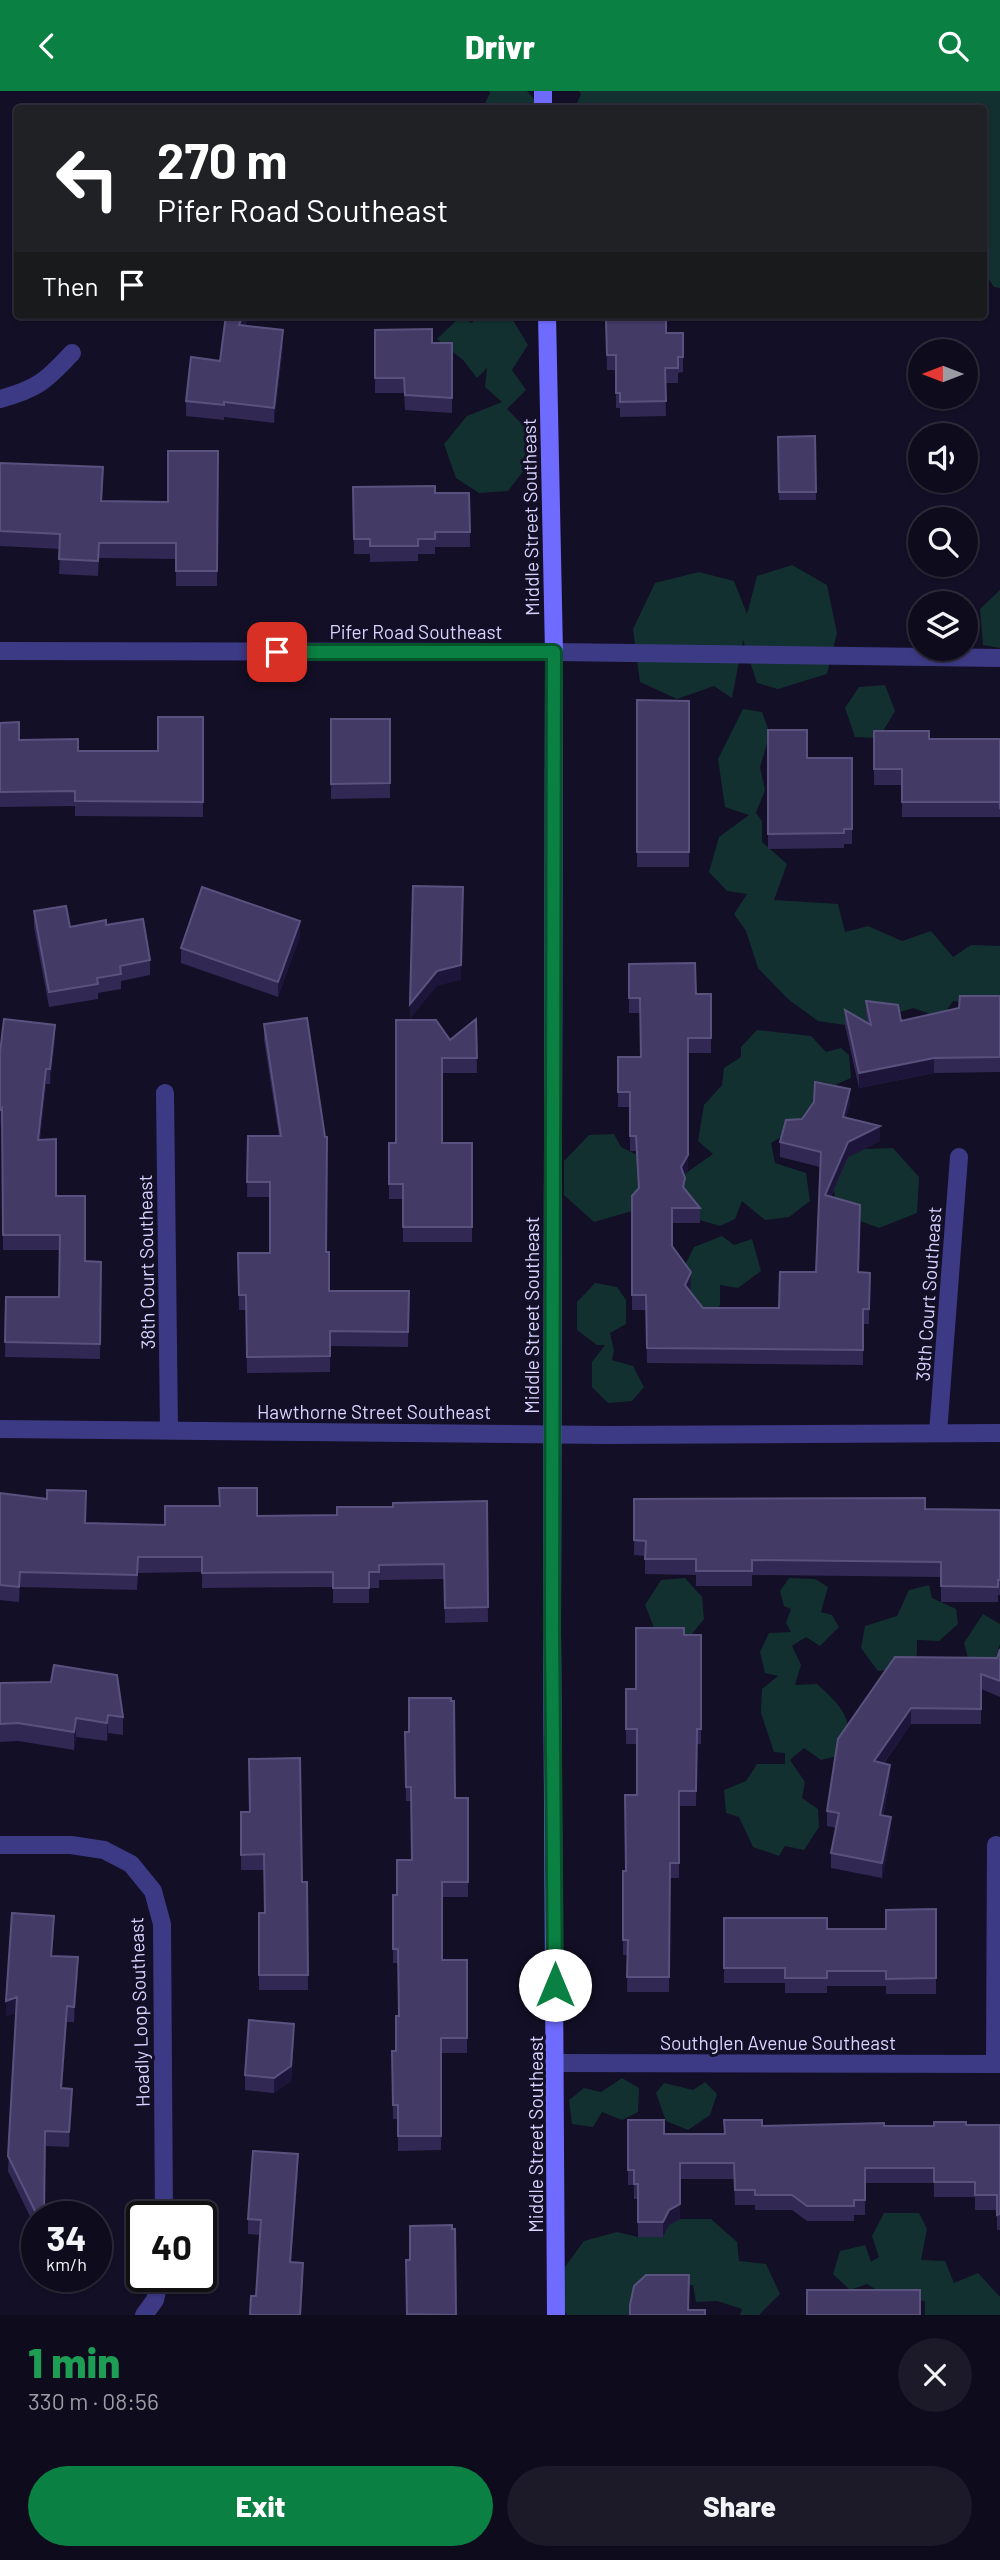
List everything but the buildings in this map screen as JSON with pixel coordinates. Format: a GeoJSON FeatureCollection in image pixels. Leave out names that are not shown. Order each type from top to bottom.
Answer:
{"type":"FeatureCollection","features":[{"type":"Feature","properties":{"kind":"street","name":"Middle Street Southeast"},"geometry":{"type":"LineString","coordinates":[[547,319],[554,652],[552,1434],[556,2315]]}},
{"type":"Feature","properties":{"kind":"street"},"geometry":{"type":"LineString","coordinates":[[0,399],[26,392],[48,379],[72,353]]}},
{"type":"Feature","properties":{"kind":"street","name":"Pifer Road Southeast"},"geometry":{"type":"LineString","coordinates":[[0,651],[554,652],[1000,658]]}},
{"type":"Feature","properties":{"kind":"street","name":"38th Court Southeast"},"geometry":{"type":"LineString","coordinates":[[165,1093],[169,1430]]}},
{"type":"Feature","properties":{"kind":"street","name":"39th Court Southeast"},"geometry":{"type":"LineString","coordinates":[[938,1433],[959,1157]]}},
{"type":"Feature","properties":{"kind":"street","name":"Hawthorne Street Southeast"},"geometry":{"type":"LineString","coordinates":[[0,1429],[552,1434],[1000,1433]]}},
{"type":"Feature","properties":{"kind":"street","name":"Hoadly Loop Southeast"},"geometry":{"type":"LineString","coordinates":[[0,1845],[71,1845],[104,1850],[131,1864],[153,1891],[162,1924],[164,2201]]}},
{"type":"Feature","properties":{"kind":"street"},"geometry":{"type":"LineString","coordinates":[[996,1845],[997,2064]]}},
{"type":"Feature","properties":{"kind":"street","name":"Southglen Avenue Southeast"},"geometry":{"type":"LineString","coordinates":[[556,2063],[997,2064]]}},
{"type":"Feature","properties":{"kind":"street"},"geometry":{"type":"LineString","coordinates":[[144,2315],[155,2300],[157,2292]]}},
{"type":"Feature","properties":{"kind":"green space"},"geometry":{"type":"Polygon","coordinates":[[[489,91],[527,91],[536,101],[536,105],[484,105],[489,91]]]}},
{"type":"Feature","properties":{"kind":"green space"},"geometry":{"type":"Polygon","coordinates":[[[579,91],[1000,91],[1000,288],[994,287],[987,276],[987,105],[576,105],[581,94],[579,91]]]}},
{"type":"Feature","properties":{"kind":"green space"},"geometry":{"type":"Polygon","coordinates":[[[458,319],[472,323],[474,319],[512,319],[528,345],[512,370],[526,390],[507,409],[528,430],[531,461],[508,491],[479,493],[456,478],[444,444],[467,416],[502,402],[485,387],[487,368],[477,378],[463,360],[437,339],[458,319]]]}},
{"type":"Feature","properties":{"kind":"green space"},"geometry":{"type":"Polygon","coordinates":[[[792,565],[827,585],[837,633],[827,674],[778,689],[757,683],[743,640],[732,698],[714,686],[677,699],[640,682],[633,629],[655,583],[699,572],[734,581],[747,614],[757,576],[792,565]]]}},
{"type":"Feature","properties":{"kind":"green space"},"geometry":{"type":"Polygon","coordinates":[[[1000,590],[1000,648],[983,645],[980,609],[1000,590]]]}},
{"type":"Feature","properties":{"kind":"green space"},"geometry":{"type":"Polygon","coordinates":[[[885,685],[895,711],[879,738],[855,737],[845,708],[859,687],[885,685]]]}},
{"type":"Feature","properties":{"kind":"green space"},"geometry":{"type":"Polygon","coordinates":[[[743,709],[762,712],[770,734],[760,767],[765,790],[756,813],[762,821],[762,842],[787,864],[774,900],[838,904],[845,932],[868,926],[902,941],[931,931],[953,957],[971,945],[1000,946],[1000,995],[970,1003],[953,1001],[941,1018],[913,1008],[858,1033],[845,1025],[818,1021],[788,999],[758,968],[746,931],[734,914],[747,894],[727,891],[709,872],[719,837],[749,815],[725,807],[718,759],[743,709]]]}},
{"type":"Feature","properties":{"kind":"green space"},"geometry":{"type":"Polygon","coordinates":[[[757,1030],[811,1036],[826,1052],[841,1048],[849,1055],[851,1078],[835,1085],[823,1082],[815,1097],[814,1117],[771,1143],[775,1163],[806,1173],[810,1201],[789,1217],[765,1220],[742,1201],[735,1219],[720,1226],[696,1219],[681,1181],[686,1173],[713,1154],[698,1141],[704,1105],[722,1085],[724,1068],[741,1057],[741,1047],[757,1030]]]}},
{"type":"Feature","properties":{"kind":"green space"},"geometry":{"type":"Polygon","coordinates":[[[614,1134],[621,1147],[653,1163],[632,1211],[594,1222],[564,1195],[564,1161],[589,1135],[614,1134]]]}},
{"type":"Feature","properties":{"kind":"green space"},"geometry":{"type":"Polygon","coordinates":[[[893,1148],[919,1177],[917,1213],[879,1228],[844,1215],[836,1206],[833,1184],[848,1157],[865,1149],[893,1148]]]}},
{"type":"Feature","properties":{"kind":"green space"},"geometry":{"type":"Polygon","coordinates":[[[722,1236],[734,1245],[752,1239],[761,1271],[738,1288],[720,1285],[720,1305],[712,1317],[696,1314],[681,1273],[694,1247],[722,1236]]]}},
{"type":"Feature","properties":{"kind":"green space"},"geometry":{"type":"Polygon","coordinates":[[[595,1283],[617,1287],[626,1300],[626,1324],[610,1333],[614,1351],[612,1360],[633,1366],[644,1387],[632,1401],[608,1403],[592,1387],[592,1362],[605,1345],[597,1345],[577,1330],[577,1302],[595,1283]]]}},
{"type":"Feature","properties":{"kind":"green space"},"geometry":{"type":"Polygon","coordinates":[[[685,1578],[702,1597],[704,1619],[687,1640],[656,1633],[645,1605],[661,1580],[685,1578]]]}},
{"type":"Feature","properties":{"kind":"green space"},"geometry":{"type":"Polygon","coordinates":[[[789,1578],[815,1579],[828,1587],[821,1612],[832,1615],[839,1627],[820,1646],[806,1637],[792,1646],[801,1665],[795,1685],[817,1684],[833,1700],[847,1722],[848,1742],[845,1754],[821,1760],[804,1748],[790,1760],[805,1782],[802,1798],[818,1809],[819,1827],[804,1850],[785,1846],[779,1856],[753,1847],[739,1817],[726,1813],[724,1790],[746,1781],[757,1764],[785,1764],[785,1753],[774,1752],[761,1713],[762,1689],[778,1676],[765,1673],[760,1652],[769,1633],[791,1632],[786,1623],[791,1609],[784,1606],[780,1591],[789,1578]]]}},
{"type":"Feature","properties":{"kind":"green space"},"geometry":{"type":"Polygon","coordinates":[[[929,1585],[932,1598],[956,1609],[958,1624],[939,1641],[917,1640],[917,1655],[904,1669],[878,1671],[861,1648],[865,1626],[897,1616],[909,1590],[929,1585]]]}},
{"type":"Feature","properties":{"kind":"green space"},"geometry":{"type":"Polygon","coordinates":[[[983,1614],[1000,1624],[1000,1644],[991,1672],[970,1666],[964,1643],[983,1614]]]}},
{"type":"Feature","properties":{"kind":"green space"},"geometry":{"type":"Polygon","coordinates":[[[622,2078],[639,2088],[638,2112],[622,2120],[602,2112],[593,2127],[572,2124],[569,2100],[584,2088],[601,2092],[622,2078]]]}},
{"type":"Feature","properties":{"kind":"green space"},"geometry":{"type":"Polygon","coordinates":[[[705,2082],[717,2094],[710,2115],[688,2130],[666,2121],[656,2093],[664,2083],[693,2090],[705,2082]]]}},
{"type":"Feature","properties":{"kind":"green space"},"geometry":{"type":"Polygon","coordinates":[[[884,2213],[919,2213],[927,2229],[921,2260],[945,2261],[954,2283],[978,2273],[1000,2297],[1000,2315],[925,2315],[925,2301],[894,2297],[867,2284],[850,2290],[833,2274],[840,2251],[865,2245],[871,2262],[879,2257],[872,2236],[884,2213]]]}},
{"type":"Feature","properties":{"kind":"green space"},"geometry":{"type":"Polygon","coordinates":[[[680,2219],[711,2219],[737,2242],[739,2261],[766,2264],[780,2294],[759,2315],[740,2315],[742,2309],[717,2301],[696,2302],[693,2285],[681,2285],[631,2315],[567,2315],[550,2287],[584,2241],[617,2232],[638,2237],[680,2219]]]}},
{"type":"Feature","properties":{"kind":"route"},"geometry":{"type":"LineString","coordinates":[[277,652],[554,652],[552,1631],[555,1985]]}}]}
